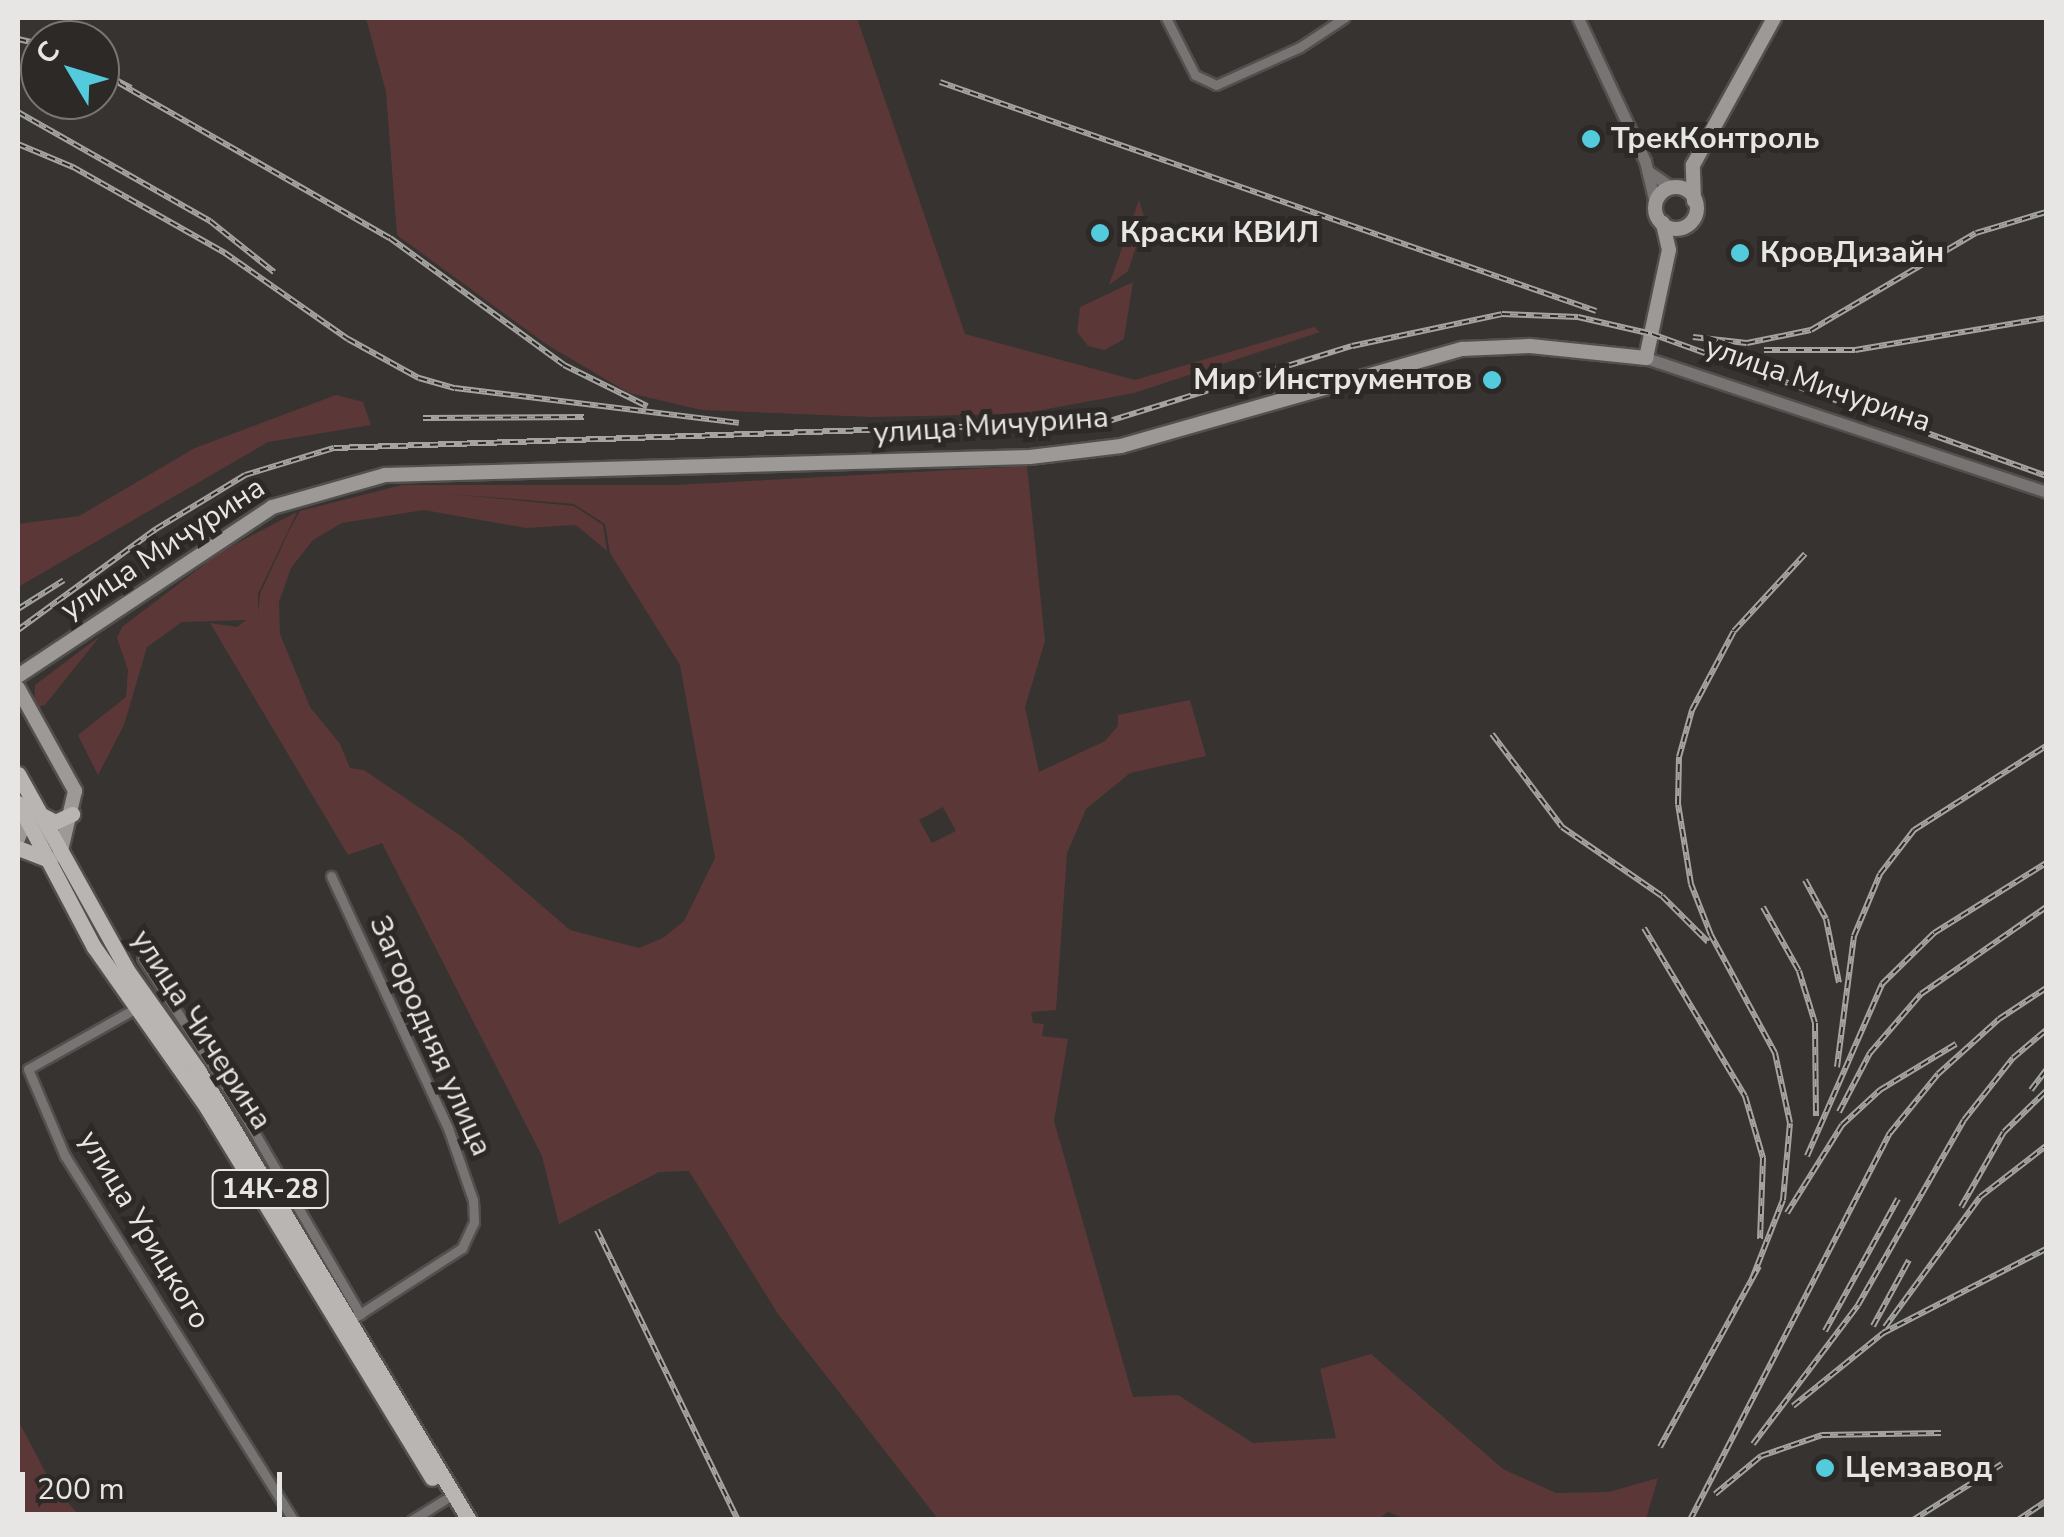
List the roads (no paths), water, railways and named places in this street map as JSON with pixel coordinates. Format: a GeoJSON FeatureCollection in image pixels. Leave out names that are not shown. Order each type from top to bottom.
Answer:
{"type":"FeatureCollection","features":[{"type":"Feature","properties":{"kind":"main road"},"geometry":{"type":"LineString","coordinates":[[1646,358],[1668,250],[1655,203],[1693,165],[1774,18]]}},
{"type":"Feature","properties":{"kind":"main road"},"geometry":{"type":"LineString","coordinates":[[1668,250],[1696,219],[1693,165]]}},
{"type":"Feature","properties":{"kind":"main road"},"geometry":{"type":"LineString","coordinates":[[1671,186],[1694,201]]}},
{"type":"Feature","properties":{"kind":"main road"},"geometry":{"type":"LineString","coordinates":[[1663,224],[1683,231]]}},
{"type":"Feature","properties":{"kind":"main road","name":"улица Мичурина"},"geometry":{"type":"LineString","coordinates":[[18,676],[272,507],[385,475],[1030,458],[1121,446],[1462,349],[1530,346],[1646,358]]}},
{"type":"Feature","properties":{"kind":"main road"},"geometry":{"type":"LineString","coordinates":[[18,688],[75,790],[72,814],[53,858],[18,848]]}},
{"type":"Feature","properties":{"kind":"main road","name":"улица Чичерина"},"geometry":{"type":"LineString","coordinates":[[18,774],[80,924],[349,1321]]}},
{"type":"Feature","properties":{"kind":"main road","name":"улица Чичерина"},"geometry":{"type":"LineString","coordinates":[[18,803],[32,815]]}},
{"type":"Feature","properties":{"kind":"main road"},"geometry":{"type":"LineString","coordinates":[[18,839],[32,815],[55,822],[72,814]]}},
{"type":"Feature","properties":{"kind":"main road","name":"улица Чичерина"},"geometry":{"type":"LineString","coordinates":[[53,858],[349,1321],[449,1497],[457,1520]]}},
{"type":"Feature","properties":{"kind":"main road","name":"улица Чичерина"},"geometry":{"type":"LineString","coordinates":[[449,1497],[469,1520]]}},
{"type":"Feature","properties":{"kind":"street"},"geometry":{"type":"LineString","coordinates":[[1166,18],[1195,76],[1216,85],[1300,47],[1344,18]]}},
{"type":"Feature","properties":{"kind":"street"},"geometry":{"type":"LineString","coordinates":[[1578,18],[1649,172],[1655,203]]}},
{"type":"Feature","properties":{"kind":"street"},"geometry":{"type":"LineString","coordinates":[[1649,172],[1671,186]]}},
{"type":"Feature","properties":{"kind":"street","name":"улица Мичурина"},"geometry":{"type":"LineString","coordinates":[[1646,358],[2046,492]]}},
{"type":"Feature","properties":{"kind":"street","name":"Загородняя улица"},"geometry":{"type":"LineString","coordinates":[[331,876],[448,1128],[473,1200],[474,1222],[462,1248],[349,1321]]}},
{"type":"Feature","properties":{"kind":"street"},"geometry":{"type":"LineString","coordinates":[[142,958],[243,1113],[349,1321]]}},
{"type":"Feature","properties":{"kind":"street","name":"улица Урицкого"},"geometry":{"type":"LineString","coordinates":[[138,1007],[28,1068],[65,1156],[293,1520]]}},
{"type":"Feature","properties":{"kind":"street"},"geometry":{"type":"LineString","coordinates":[[412,1520],[449,1497]]}},
{"type":"Feature","properties":{"kind":"railway"},"geometry":{"type":"LineString","coordinates":[[120,82],[131,88]]}},
{"type":"Feature","properties":{"kind":"railway"},"geometry":{"type":"LineString","coordinates":[[940,82],[1596,311]]}},
{"type":"Feature","properties":{"kind":"railway"},"geometry":{"type":"LineString","coordinates":[[120,84],[390,238],[564,365],[647,406]]}},
{"type":"Feature","properties":{"kind":"railway"},"geometry":{"type":"LineString","coordinates":[[18,112],[210,221],[274,272]]}},
{"type":"Feature","properties":{"kind":"railway"},"geometry":{"type":"LineString","coordinates":[[18,144],[73,167],[225,253],[348,339],[419,378],[455,388],[739,423]]}},
{"type":"Feature","properties":{"kind":"railway"},"geometry":{"type":"LineString","coordinates":[[1693,337],[1747,343],[1811,330],[1976,233],[2046,212]]}},
{"type":"Feature","properties":{"kind":"railway"},"geometry":{"type":"LineString","coordinates":[[18,630],[156,529],[245,475],[334,448],[1106,422],[1352,346],[1502,314],[1578,317],[1652,334],[2046,476]]}},
{"type":"Feature","properties":{"kind":"railway"},"geometry":{"type":"LineString","coordinates":[[1764,350],[1855,350],[2046,318]]}},
{"type":"Feature","properties":{"kind":"railway"},"geometry":{"type":"LineString","coordinates":[[423,418],[584,417]]}},
{"type":"Feature","properties":{"kind":"railway"},"geometry":{"type":"LineString","coordinates":[[1752,1279],[1783,1200],[1790,1123],[1775,1053],[1711,935],[1691,884],[1678,804],[1679,757],[1692,710],[1734,631],[1805,554]]}},
{"type":"Feature","properties":{"kind":"railway"},"geometry":{"type":"LineString","coordinates":[[18,609],[64,580]]}},
{"type":"Feature","properties":{"kind":"railway"},"geometry":{"type":"LineString","coordinates":[[1492,734],[1562,827],[1662,896],[1708,942]]}},
{"type":"Feature","properties":{"kind":"railway"},"geometry":{"type":"LineString","coordinates":[[1837,1067],[1854,936],[1880,874],[1914,830],[2046,746]]}},
{"type":"Feature","properties":{"kind":"railway"},"geometry":{"type":"LineString","coordinates":[[1807,1156],[1882,984],[1934,933],[2046,863]]}},
{"type":"Feature","properties":{"kind":"railway"},"geometry":{"type":"LineString","coordinates":[[1805,880],[1826,919],[1839,983]]}},
{"type":"Feature","properties":{"kind":"railway"},"geometry":{"type":"LineString","coordinates":[[1763,907],[1799,971],[1815,1023],[1816,1116]]}},
{"type":"Feature","properties":{"kind":"railway"},"geometry":{"type":"LineString","coordinates":[[1839,1112],[1870,1053],[1921,994],[2046,907]]}},
{"type":"Feature","properties":{"kind":"railway"},"geometry":{"type":"LineString","coordinates":[[1644,928],[1745,1096],[1763,1158],[1760,1239]]}},
{"type":"Feature","properties":{"kind":"railway"},"geometry":{"type":"LineString","coordinates":[[1690,1520],[1890,1133],[1938,1074],[1999,1019],[2046,988]]}},
{"type":"Feature","properties":{"kind":"railway"},"geometry":{"type":"LineString","coordinates":[[1753,1444],[1858,1305],[1964,1120],[2013,1058],[2046,1030]]}},
{"type":"Feature","properties":{"kind":"railway"},"geometry":{"type":"LineString","coordinates":[[1787,1213],[1842,1125],[1880,1090],[1956,1044]]}},
{"type":"Feature","properties":{"kind":"railway"},"geometry":{"type":"LineString","coordinates":[[2031,1090],[2046,1070]]}},
{"type":"Feature","properties":{"kind":"railway"},"geometry":{"type":"LineString","coordinates":[[1961,1207],[2004,1132],[2046,1091]]}},
{"type":"Feature","properties":{"kind":"railway"},"geometry":{"type":"LineString","coordinates":[[1885,1327],[1980,1197],[2046,1146]]}},
{"type":"Feature","properties":{"kind":"railway"},"geometry":{"type":"LineString","coordinates":[[1825,1331],[1898,1199]]}},
{"type":"Feature","properties":{"kind":"railway"},"geometry":{"type":"LineString","coordinates":[[597,1230],[738,1520]]}},
{"type":"Feature","properties":{"kind":"railway"},"geometry":{"type":"LineString","coordinates":[[1793,1406],[1883,1333],[2046,1249]]}},
{"type":"Feature","properties":{"kind":"railway"},"geometry":{"type":"LineString","coordinates":[[1873,1326],[1909,1260]]}},
{"type":"Feature","properties":{"kind":"railway"},"geometry":{"type":"LineString","coordinates":[[1660,1447],[1759,1266]]}},
{"type":"Feature","properties":{"kind":"railway"},"geometry":{"type":"LineString","coordinates":[[1715,1494],[1761,1456],[1822,1435],[1941,1433]]}},
{"type":"Feature","properties":{"kind":"railway"},"geometry":{"type":"LineString","coordinates":[[1913,1520],[2002,1464]]}},
{"type":"Feature","properties":{"kind":"railway"},"geometry":{"type":"LineString","coordinates":[[2018,1520],[2046,1501]]}},
{"type":"Feature","properties":{"kind":"place","name":"ТрекКонтроль"},"geometry":{"type":"Point","coordinates":[1591,139]}},
{"type":"Feature","properties":{"kind":"place","name":"Краски КВИЛ"},"geometry":{"type":"Point","coordinates":[1100,233]}},
{"type":"Feature","properties":{"kind":"place","name":"КровДизайн"},"geometry":{"type":"Point","coordinates":[1740,253]}},
{"type":"Feature","properties":{"kind":"place","name":"Мир Инструментов"},"geometry":{"type":"Point","coordinates":[1492,380]}},
{"type":"Feature","properties":{"kind":"place","name":"Цемзавод"},"geometry":{"type":"Point","coordinates":[1825,1468]}}]}
